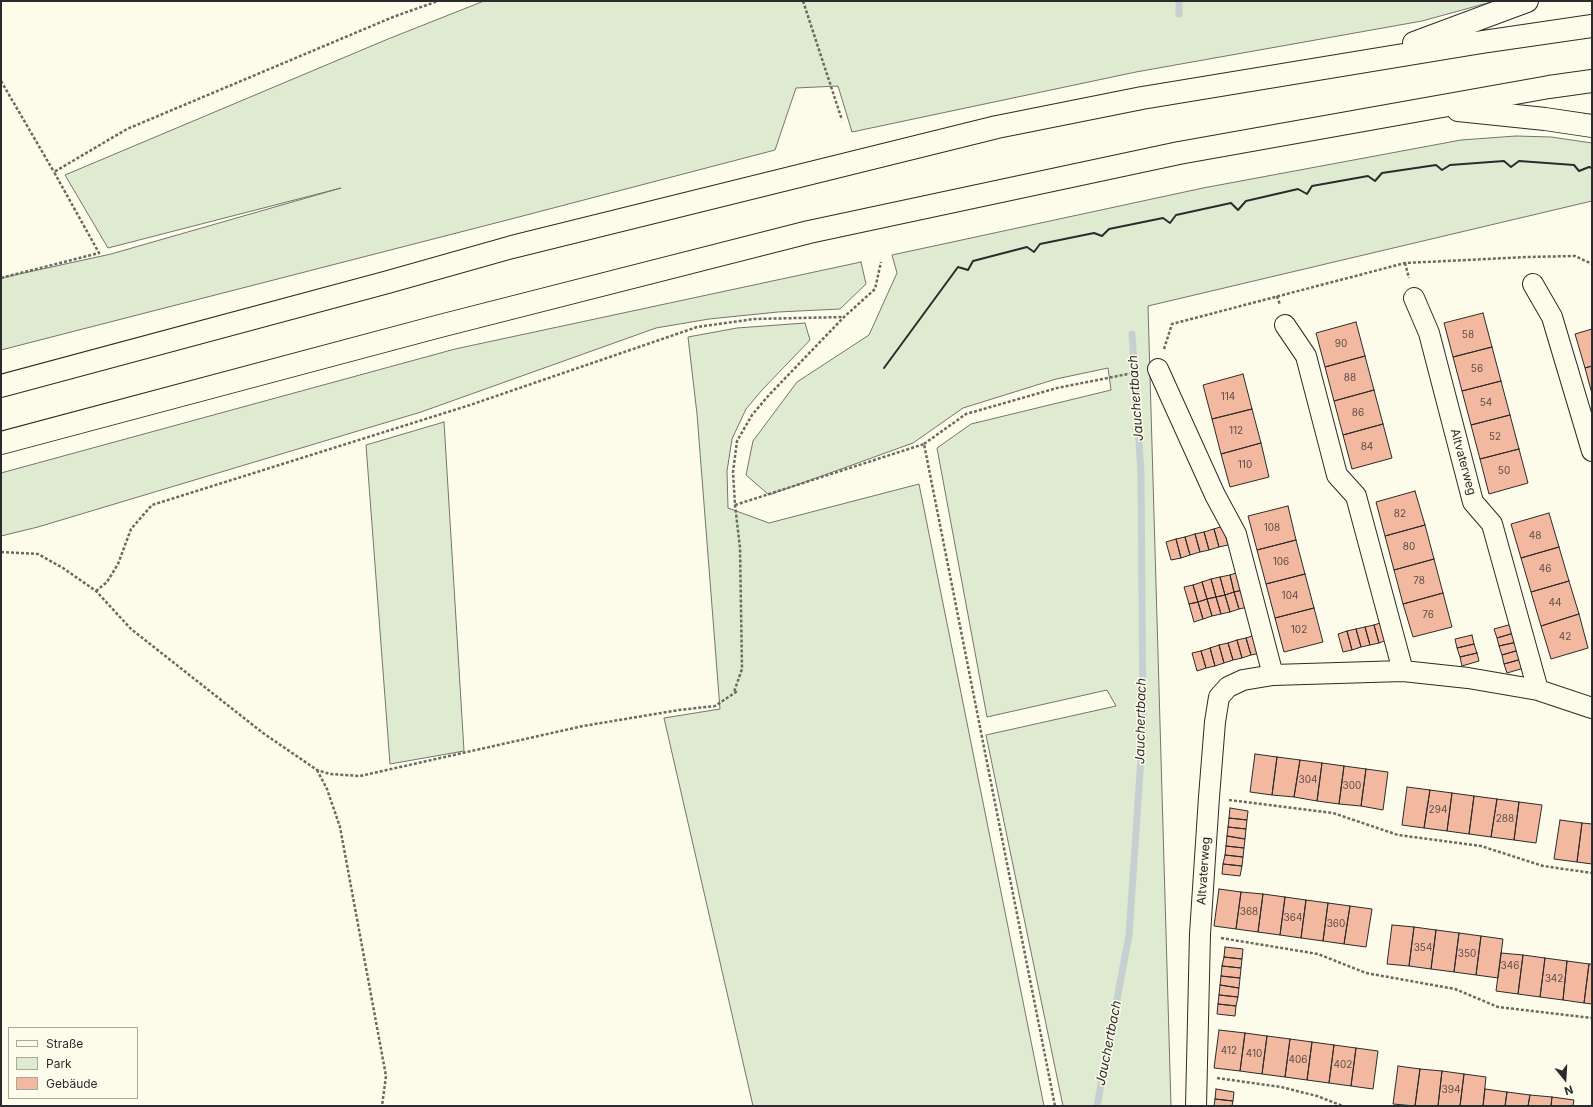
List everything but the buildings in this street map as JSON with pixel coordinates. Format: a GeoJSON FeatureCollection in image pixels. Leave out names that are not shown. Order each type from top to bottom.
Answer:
{"type":"FeatureCollection","features":[{"type":"Feature","properties":{"kind":"highway"},"geometry":{"type":"LineString","coordinates":[[1363,61],[1527,1]]}},
{"type":"Feature","properties":{"kind":"highway"},"geometry":{"type":"LineString","coordinates":[[1,386],[512,247],[997,127],[1142,98],[1490,40],[1592,26]]}},
{"type":"Feature","properties":{"kind":"highway"},"geometry":{"type":"LineString","coordinates":[[1,443],[432,328],[808,232],[1179,153],[1592,81]]}},
{"type":"Feature","properties":{"kind":"highway"},"geometry":{"type":"LineString","coordinates":[[1431,108],[1545,119],[1592,126]]}},
{"type":"Feature","properties":{"kind":"street"},"geometry":{"type":"LineString","coordinates":[[1533,284],[1552,317],[1592,451]]}},
{"type":"Feature","properties":{"kind":"street","name":"Altvaterweg"},"geometry":{"type":"LineString","coordinates":[[1414,298],[1429,333],[1473,502],[1492,524],[1538,690]]}},
{"type":"Feature","properties":{"kind":"street"},"geometry":{"type":"LineString","coordinates":[[1285,325],[1306,356],[1337,475],[1356,496],[1404,671]]}},
{"type":"Feature","properties":{"kind":"street"},"geometry":{"type":"LineString","coordinates":[[1158,369],[1215,495],[1236,534],[1273,675]]}},
{"type":"Feature","properties":{"kind":"street","name":"Altvaterweg"},"geometry":{"type":"LineString","coordinates":[[1196,1106],[1200,934],[1209,797],[1215,722],[1219,697],[1228,687],[1243,680],[1273,675],[1404,671],[1468,678],[1538,690],[1592,708]]}},
{"type":"Feature","properties":{"kind":"path"},"geometry":{"type":"LineString","coordinates":[[54,172],[126,129],[393,17],[438,1]]}},
{"type":"Feature","properties":{"kind":"path"},"geometry":{"type":"LineString","coordinates":[[803,1],[842,120]]}},
{"type":"Feature","properties":{"kind":"path"},"geometry":{"type":"LineString","coordinates":[[1,81],[54,172],[99,254],[1,278]]}},
{"type":"Feature","properties":{"kind":"path"},"geometry":{"type":"LineString","coordinates":[[735,505],[924,444],[966,414],[1057,388],[1158,369],[1172,324],[1405,262],[1574,256],[1592,264]]}},
{"type":"Feature","properties":{"kind":"path"},"geometry":{"type":"LineString","coordinates":[[1,552],[38,554],[63,568],[96,591],[131,629],[263,733],[317,770],[330,774],[360,776],[583,726],[679,710],[715,706],[736,692],[734,692],[742,669],[740,548],[733,472],[737,441],[752,415],[844,316],[875,289],[881,262]]}},
{"type":"Feature","properties":{"kind":"path"},"geometry":{"type":"LineString","coordinates":[[96,591],[107,582],[118,564],[131,529],[152,505],[470,405],[697,327],[754,319],[844,316]]}},
{"type":"Feature","properties":{"kind":"path"},"geometry":{"type":"LineString","coordinates":[[924,444],[1055,1106]]}},
{"type":"Feature","properties":{"kind":"path"},"geometry":{"type":"LineString","coordinates":[[317,770],[327,789],[340,827],[386,1076],[382,1106]]}},
{"type":"Feature","properties":{"kind":"path"},"geometry":{"type":"LineString","coordinates":[[1209,797],[1333,813],[1398,835],[1481,846],[1543,866],[1592,873]]}},
{"type":"Feature","properties":{"kind":"path"},"geometry":{"type":"LineString","coordinates":[[1200,934],[1318,954],[1366,973],[1455,990],[1498,1007],[1592,1018]]}},
{"type":"Feature","properties":{"kind":"path"},"geometry":{"type":"LineString","coordinates":[[1197,1074],[1281,1087],[1317,1096],[1343,1106]]}},
{"type":"Feature","properties":{"kind":"green space"},"geometry":{"type":"Polygon","coordinates":[[[484,1],[1495,1],[1422,21],[1136,72],[852,132],[838,86],[796,88],[775,150],[1,350],[1,278],[111,254],[341,188],[108,248],[65,175],[388,39],[484,1]]]}},
{"type":"Feature","properties":{"kind":"green space"},"geometry":{"type":"Polygon","coordinates":[[[1516,136],[1551,137],[1592,143],[1592,201],[1148,306],[1171,1106],[1063,1106],[986,735],[1116,706],[1107,690],[987,717],[937,448],[971,424],[1111,390],[1108,368],[1056,379],[963,408],[913,443],[769,495],[746,475],[753,441],[797,382],[869,335],[897,273],[892,255],[1203,188],[1461,140],[1516,136]]]}},
{"type":"Feature","properties":{"kind":"green space"},"geometry":{"type":"Polygon","coordinates":[[[861,262],[866,284],[840,309],[778,312],[709,319],[656,328],[421,412],[38,527],[1,536],[1,473],[455,349],[861,262]]]}},
{"type":"Feature","properties":{"kind":"green space"},"geometry":{"type":"Polygon","coordinates":[[[805,323],[810,340],[746,409],[732,439],[727,471],[728,508],[769,523],[919,484],[1044,1106],[753,1106],[664,718],[720,709],[697,414],[688,337],[737,328],[805,323]]]}},
{"type":"Feature","properties":{"kind":"green space"},"geometry":{"type":"Polygon","coordinates":[[[444,422],[464,751],[390,764],[366,445],[444,422]]]}},
{"type":"Feature","properties":{"kind":"waterway","name":"Jauchertbach"},"geometry":{"type":"LineString","coordinates":[[1179,1],[1179,14]]}},
{"type":"Feature","properties":{"kind":"waterway","name":"Jauchertbach"},"geometry":{"type":"LineString","coordinates":[[1097,1106],[1129,935],[1143,727],[1141,473],[1132,334]]}},
{"type":"Feature","properties":{"kind":"wall"},"geometry":{"type":"LineString","coordinates":[[884,368],[958,267],[968,270],[973,261],[1027,247],[1034,252],[1040,244],[1094,233],[1102,236],[1109,229],[1163,218],[1170,223],[1176,215],[1231,203],[1238,210],[1246,201],[1298,189],[1307,194],[1312,186],[1368,176],[1375,181],[1382,173],[1436,165],[1442,170],[1450,165],[1504,161],[1511,167],[1519,161],[1574,165],[1579,171],[1589,167],[1592,168]]}}]}
